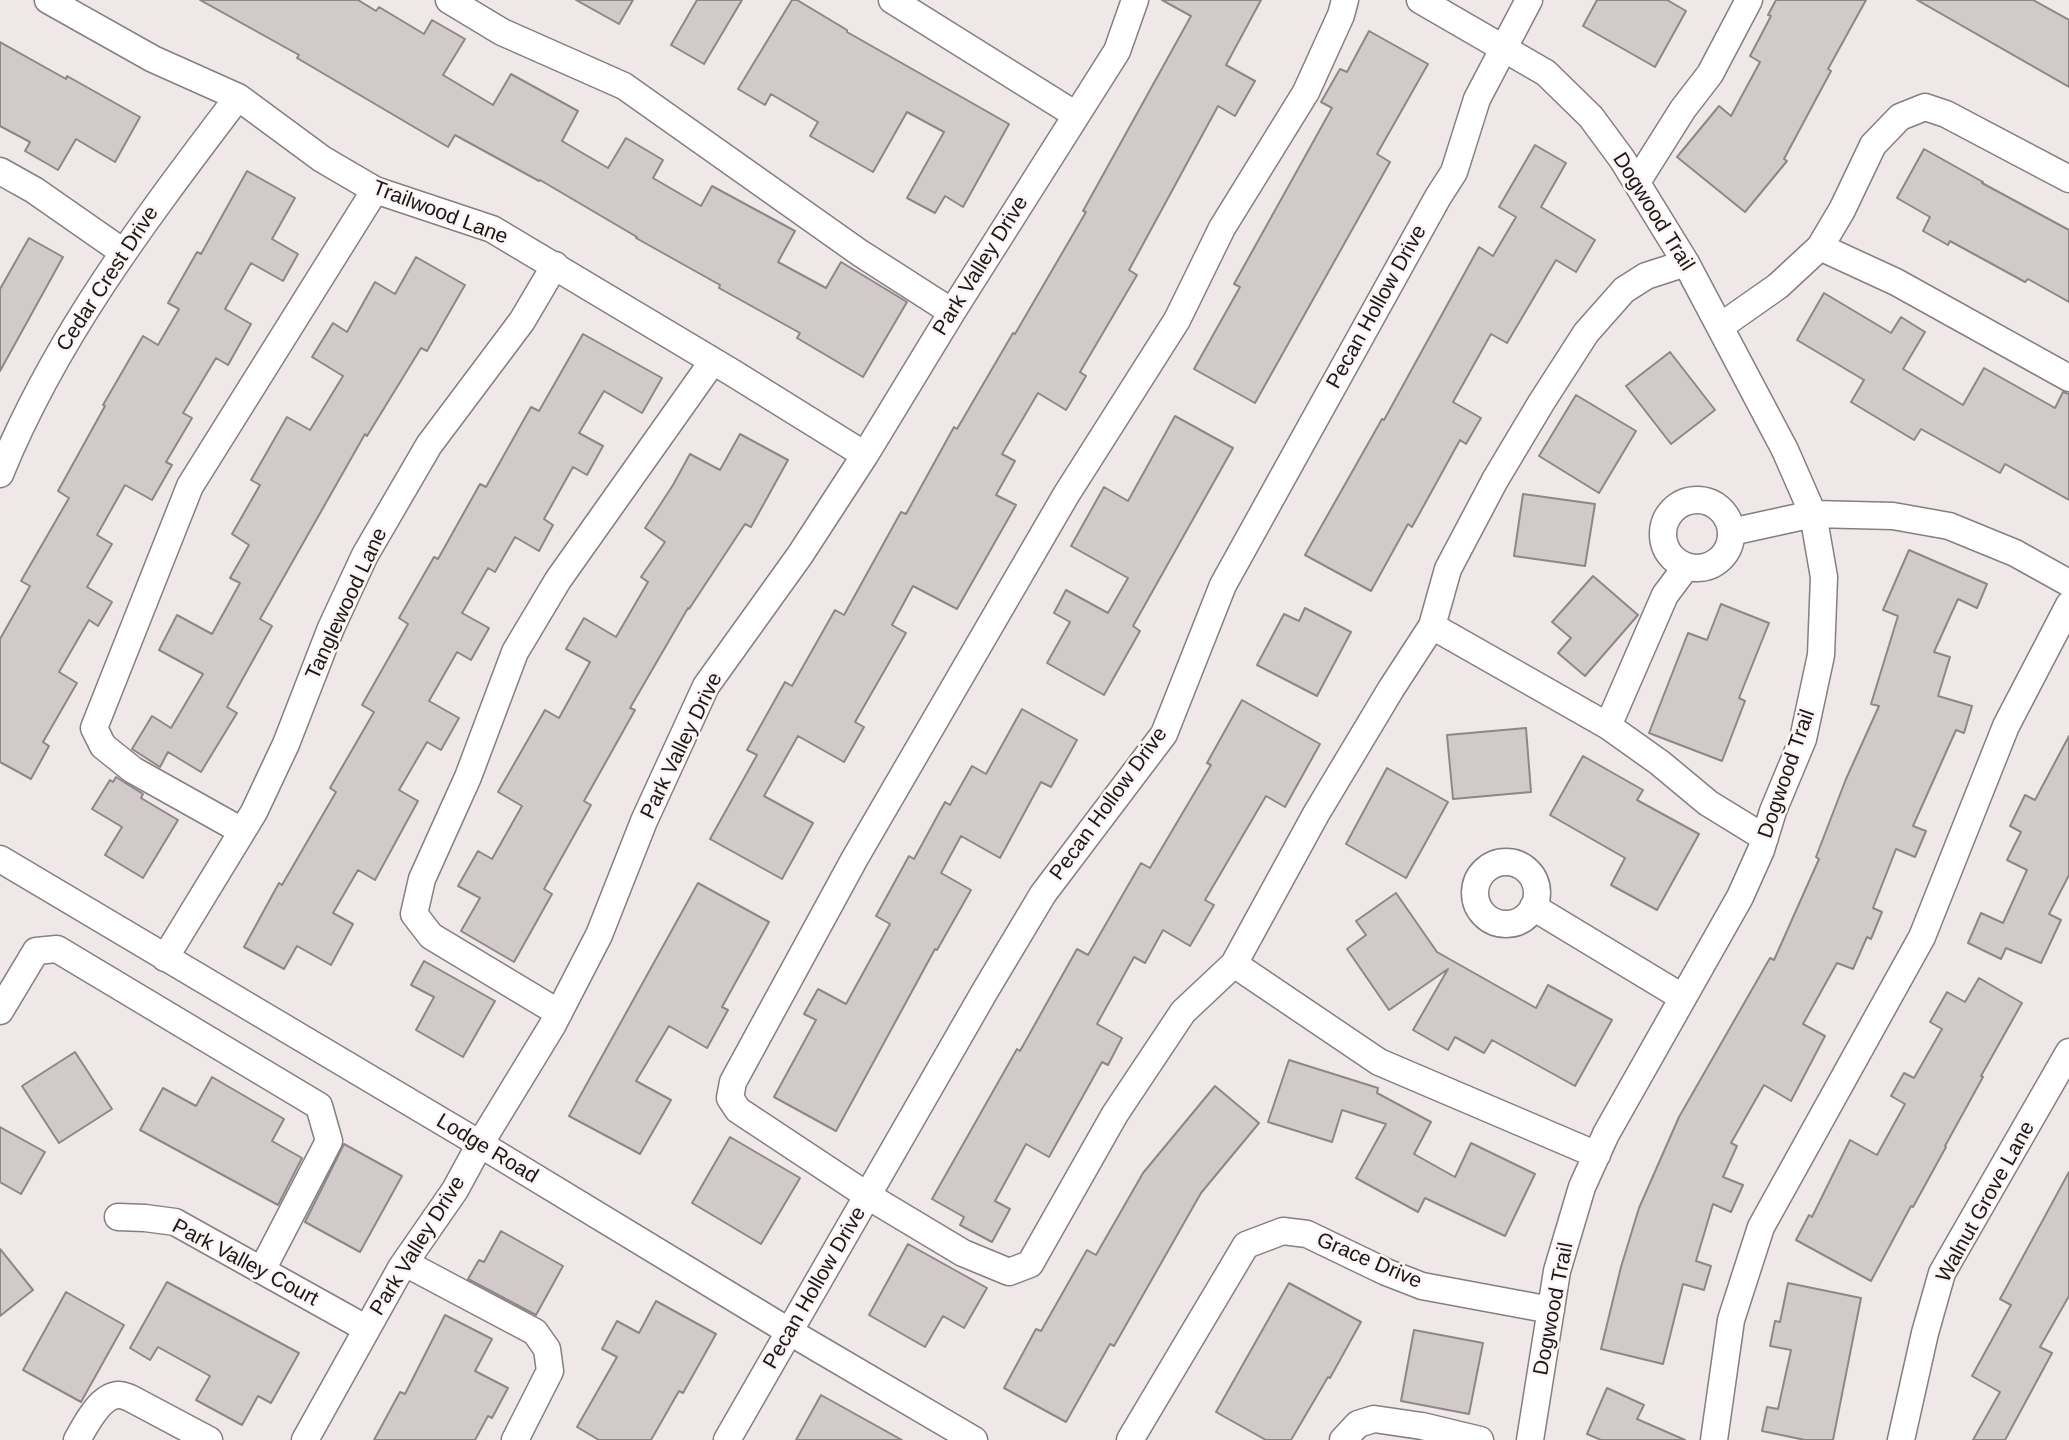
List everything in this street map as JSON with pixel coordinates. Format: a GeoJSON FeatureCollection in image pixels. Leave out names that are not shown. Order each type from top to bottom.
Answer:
{"type":"FeatureCollection","features":[{"type":"Feature","properties":{"kind":"street","name":"Trailwood Lane"},"geometry":{"type":"LineString","coordinates":[[48,0],[153,59],[238,97],[322,159],[375,190],[492,229],[866,455]]}},
{"type":"Feature","properties":{"kind":"street"},"geometry":{"type":"LineString","coordinates":[[449,0],[502,32],[624,86],[860,253],[952,312]]}},
{"type":"Feature","properties":{"kind":"street"},"geometry":{"type":"LineString","coordinates":[[892,0],[1076,115]]}},
{"type":"Feature","properties":{"kind":"street","name":"Park Valley Drive"},"geometry":{"type":"LineString","coordinates":[[305,1440],[405,1263],[455,1191],[480,1144],[559,1013],[599,935],[644,821],[706,686],[800,555],[866,455],[952,312],[1116,51],[1135,0]]}},
{"type":"Feature","properties":{"kind":"street"},"geometry":{"type":"LineString","coordinates":[[1345,0],[1342,15],[1306,92],[1222,228],[1177,320],[1066,495],[855,858],[733,1082],[730,1098],[738,1110],[868,1196],[963,1253],[1009,1272],[1030,1264],[1115,1114],[1183,1012],[1234,964],[1316,814],[1432,626],[1448,569],[1502,469],[1586,333],[1624,290],[1646,276],[1686,263]]}},
{"type":"Feature","properties":{"kind":"street","name":"Dogwood Trail"},"geometry":{"type":"LineString","coordinates":[[1420,0],[1546,73],[1591,117],[1637,182],[1721,326],[1785,450],[1813,514],[1824,577],[1821,655],[1803,739],[1740,897],[1606,1134],[1583,1187],[1557,1271],[1530,1440]]}},
{"type":"Feature","properties":{"kind":"street","name":"Pecan Hollow Drive"},"geometry":{"type":"LineString","coordinates":[[727,1440],[985,991],[1044,894],[1164,734],[1223,585],[1454,172],[1477,99],[1529,0]]}},
{"type":"Feature","properties":{"kind":"street"},"geometry":{"type":"LineString","coordinates":[[1637,182],[1683,109],[1710,74],[1749,0]]}},
{"type":"Feature","properties":{"kind":"street","name":"Cedar Crest Drive"},"geometry":{"type":"LineString","coordinates":[[0,474],[7,437],[104,280],[238,97]]}},
{"type":"Feature","properties":{"kind":"street"},"geometry":{"type":"LineString","coordinates":[[1721,326],[1778,286],[1820,247],[1842,211],[1873,145],[1900,117],[1925,107],[1946,114],[2069,179]]}},
{"type":"Feature","properties":{"kind":"street"},"geometry":{"type":"LineString","coordinates":[[0,171],[34,190],[123,252]]}},
{"type":"Feature","properties":{"kind":"street"},"geometry":{"type":"LineString","coordinates":[[242,831],[133,770],[103,746],[94,728],[190,486],[375,190]]}},
{"type":"Feature","properties":{"kind":"street"},"geometry":{"type":"LineString","coordinates":[[1820,247],[1896,282],[2069,378]]}},
{"type":"Feature","properties":{"kind":"street","name":"Tanglewood Lane"},"geometry":{"type":"LineString","coordinates":[[165,958],[254,812],[286,744],[331,628],[365,555],[429,445],[522,321],[555,265]]}},
{"type":"Feature","properties":{"kind":"street"},"geometry":{"type":"LineString","coordinates":[[559,1013],[432,936],[414,914],[422,879],[468,777],[515,652],[558,580],[713,361]]}},
{"type":"Feature","properties":{"kind":"street"},"geometry":{"type":"LineString","coordinates":[[1691,500],[1713,504],[1722,511],[1731,532],[1730,543],[1718,562],[1697,569],[1676,562],[1668,553],[1663,532],[1671,512],[1691,500]]}},
{"type":"Feature","properties":{"kind":"street"},"geometry":{"type":"LineString","coordinates":[[1731,532],[1813,514],[1893,516],[1949,526],[2015,553],[2069,583]]}},
{"type":"Feature","properties":{"kind":"street"},"geometry":{"type":"LineString","coordinates":[[1608,726],[1665,595],[1686,567]]}},
{"type":"Feature","properties":{"kind":"street"},"geometry":{"type":"LineString","coordinates":[[1714,1440],[1731,1320],[1761,1227],[1922,937],[2006,726],[2069,605]]}},
{"type":"Feature","properties":{"kind":"street"},"geometry":{"type":"LineString","coordinates":[[1432,626],[1608,726],[1660,763],[1708,803],[1765,838]]}},
{"type":"Feature","properties":{"kind":"street","name":"Lodge Road"},"geometry":{"type":"LineString","coordinates":[[0,859],[790,1332],[941,1432],[974,1440]]}},
{"type":"Feature","properties":{"kind":"street"},"geometry":{"type":"LineString","coordinates":[[1533,907],[1682,997]]}},
{"type":"Feature","properties":{"kind":"street"},"geometry":{"type":"LineString","coordinates":[[0,1011],[36,951],[57,949],[319,1106],[329,1141],[262,1270]]}},
{"type":"Feature","properties":{"kind":"street"},"geometry":{"type":"LineString","coordinates":[[1234,964],[1379,1062],[1597,1155]]}},
{"type":"Feature","properties":{"kind":"street","name":"Walnut Grove Lane"},"geometry":{"type":"LineString","coordinates":[[1902,1440],[1924,1333],[1942,1273],[2069,1052]]}},
{"type":"Feature","properties":{"kind":"street","name":"Park Valley Court"},"geometry":{"type":"LineString","coordinates":[[118,1217],[175,1222],[367,1329]]}},
{"type":"Feature","properties":{"kind":"street","name":"Grace Drive"},"geometry":{"type":"LineString","coordinates":[[1130,1440],[1246,1245],[1283,1231],[1307,1234],[1422,1286],[1551,1310]]}},
{"type":"Feature","properties":{"kind":"street"},"geometry":{"type":"LineString","coordinates":[[405,1263],[535,1332],[547,1349],[550,1371],[515,1440]]}},
{"type":"Feature","properties":{"kind":"street"},"geometry":{"type":"LineString","coordinates":[[77,1440],[92,1413],[106,1399],[118,1394],[209,1440]]}},
{"type":"Feature","properties":{"kind":"street"},"geometry":{"type":"LineString","coordinates":[[1343,1440],[1358,1424],[1374,1419],[1422,1426],[1480,1440]]}},
{"type":"Feature","properties":{"kind":"building"},"geometry":{"type":"Polygon","coordinates":[[[200,0],[358,0],[376,11],[379,7],[424,34],[432,20],[465,39],[443,75],[493,105],[511,74],[578,111],[562,141],[608,168],[626,138],[663,160],[653,178],[701,206],[712,186],[795,231],[778,262],[826,288],[841,262],[907,302],[863,377],[797,338],[800,333],[719,288],[720,285],[540,180],[455,135],[448,147],[297,58],[299,55],[200,0]]]}},
{"type":"Feature","properties":{"kind":"building"},"geometry":{"type":"Polygon","coordinates":[[[576,0],[633,0],[619,24],[576,0]]]}},
{"type":"Feature","properties":{"kind":"building"},"geometry":{"type":"Polygon","coordinates":[[[697,0],[742,0],[704,64],[671,45],[697,0]]]}},
{"type":"Feature","properties":{"kind":"building"},"geometry":{"type":"Polygon","coordinates":[[[792,0],[797,0],[847,32],[1009,124],[963,207],[945,196],[935,213],[907,198],[944,132],[907,112],[873,172],[810,136],[818,122],[771,94],[765,105],[738,89],[792,0]]]}},
{"type":"Feature","properties":{"kind":"building"},"geometry":{"type":"Polygon","coordinates":[[[1162,0],[1261,0],[1226,65],[1255,81],[1235,116],[1218,106],[1129,270],[1137,275],[1080,372],[1086,376],[1066,410],[1038,393],[1002,454],[1015,461],[996,495],[1016,505],[957,609],[913,586],[892,625],[906,633],[855,722],[864,727],[844,762],[798,736],[764,796],[813,823],[782,879],[710,839],[757,755],[747,750],[785,682],[792,686],[835,610],[844,615],[901,512],[906,514],[954,427],[957,429],[1086,212],[1083,211],[1191,16],[1162,0]]]}},
{"type":"Feature","properties":{"kind":"building"},"geometry":{"type":"Polygon","coordinates":[[[1597,0],[1667,0],[1686,11],[1655,67],[1583,26],[1597,0]]]}},
{"type":"Feature","properties":{"kind":"building"},"geometry":{"type":"Polygon","coordinates":[[[1776,0],[1866,0],[1828,69],[1831,71],[1784,159],[1787,161],[1745,212],[1677,157],[1719,106],[1731,116],[1760,62],[1750,56],[1771,16],[1768,15],[1776,0]]]}},
{"type":"Feature","properties":{"kind":"building"},"geometry":{"type":"Polygon","coordinates":[[[1917,0],[2033,0],[2069,20],[2069,87],[1917,0]]]}},
{"type":"Feature","properties":{"kind":"building"},"geometry":{"type":"Polygon","coordinates":[[[1369,31],[1428,64],[1377,154],[1390,162],[1255,403],[1194,369],[1240,287],[1234,284],[1332,108],[1321,102],[1340,69],[1347,72],[1369,31]]]}},
{"type":"Feature","properties":{"kind":"building"},"geometry":{"type":"Polygon","coordinates":[[[0,42],[140,117],[115,162],[76,139],[58,170],[25,151],[30,142],[0,126],[0,42]]]}},
{"type":"Feature","properties":{"kind":"building"},"geometry":{"type":"Polygon","coordinates":[[[1535,145],[1566,163],[1541,207],[1595,240],[1576,272],[1556,260],[1507,343],[1491,334],[1453,402],[1481,418],[1466,444],[1460,440],[1412,527],[1408,524],[1371,591],[1305,555],[1382,419],[1384,420],[1479,247],[1493,256],[1516,217],[1499,207],[1535,145]]]}},
{"type":"Feature","properties":{"kind":"building"},"geometry":{"type":"Polygon","coordinates":[[[1924,149],[2069,230],[2069,302],[2028,279],[2025,282],[1950,241],[1948,245],[1923,231],[1930,217],[1897,198],[1924,149]]]}},
{"type":"Feature","properties":{"kind":"building"},"geometry":{"type":"Polygon","coordinates":[[[247,171],[295,198],[272,239],[298,254],[283,281],[251,263],[225,309],[251,324],[228,365],[216,358],[183,413],[192,418],[166,462],[172,465],[152,500],[125,485],[97,535],[112,544],[87,587],[112,602],[98,626],[89,620],[59,672],[77,683],[43,742],[49,746],[31,779],[0,762],[0,639],[30,586],[21,581],[69,498],[58,491],[105,406],[103,405],[143,336],[158,345],[179,309],[168,303],[197,252],[201,254],[247,171]]]}},
{"type":"Feature","properties":{"kind":"building"},"geometry":{"type":"Polygon","coordinates":[[[29,238],[63,257],[0,371],[0,289],[29,238]]]}},
{"type":"Feature","properties":{"kind":"building"},"geometry":{"type":"Polygon","coordinates":[[[416,257],[465,285],[427,351],[421,348],[367,436],[365,434],[260,619],[272,626],[227,707],[237,713],[201,772],[168,752],[160,767],[132,749],[152,716],[171,728],[203,674],[159,650],[177,615],[212,634],[240,583],[230,578],[249,545],[232,534],[260,485],[251,480],[287,417],[310,430],[343,376],[312,357],[333,323],[347,332],[375,282],[395,294],[416,257]]]}},
{"type":"Feature","properties":{"kind":"building"},"geometry":{"type":"Polygon","coordinates":[[[1824,293],[1891,333],[1901,317],[1925,332],[1903,369],[1963,405],[1984,368],[2055,408],[2063,392],[2069,394],[2069,500],[2005,464],[2000,473],[1921,429],[1914,440],[1851,402],[1864,380],[1797,340],[1824,293]]]}},
{"type":"Feature","properties":{"kind":"building"},"geometry":{"type":"Polygon","coordinates":[[[583,334],[662,378],[642,413],[604,391],[579,433],[603,446],[587,475],[573,467],[544,519],[553,525],[539,551],[515,537],[495,572],[488,568],[462,613],[489,628],[471,660],[457,652],[429,701],[459,718],[441,750],[427,742],[399,790],[418,801],[375,880],[358,870],[333,913],[353,924],[331,965],[297,946],[284,969],[244,947],[279,883],[282,885],[336,792],[330,788],[374,712],[362,705],[408,624],[399,618],[434,557],[438,559],[480,484],[486,487],[531,407],[539,411],[583,334]]]}},
{"type":"Feature","properties":{"kind":"building"},"geometry":{"type":"Polygon","coordinates":[[[1670,352],[1715,410],[1671,444],[1626,386],[1670,352]]]}},
{"type":"Feature","properties":{"kind":"building"},"geometry":{"type":"Polygon","coordinates":[[[1576,395],[1636,431],[1599,493],[1539,456],[1576,395]]]}},
{"type":"Feature","properties":{"kind":"building"},"geometry":{"type":"Polygon","coordinates":[[[1175,416],[1233,448],[1133,626],[1140,631],[1104,695],[1047,663],[1070,622],[1054,613],[1066,590],[1108,613],[1128,578],[1071,546],[1104,487],[1128,501],[1175,416]]]}},
{"type":"Feature","properties":{"kind":"building"},"geometry":{"type":"Polygon","coordinates":[[[740,434],[788,460],[751,527],[745,524],[688,608],[630,708],[635,710],[584,801],[591,805],[544,889],[552,894],[514,962],[461,931],[480,898],[458,886],[478,851],[492,859],[522,806],[498,792],[545,710],[559,718],[590,662],[566,649],[584,618],[616,637],[648,582],[641,577],[665,542],[645,528],[690,454],[720,470],[740,434]]]}},
{"type":"Feature","properties":{"kind":"building"},"geometry":{"type":"Polygon","coordinates":[[[1523,494],[1595,504],[1585,566],[1514,556],[1523,494]]]}},
{"type":"Feature","properties":{"kind":"building"},"geometry":{"type":"Polygon","coordinates":[[[1909,550],[1987,584],[1977,608],[1958,599],[1934,652],[1950,657],[1938,696],[1972,706],[1964,733],[1956,730],[1913,826],[1926,831],[1915,857],[1896,849],[1873,908],[1882,912],[1871,939],[1867,937],[1853,969],[1837,963],[1803,1024],[1825,1036],[1791,1101],[1764,1085],[1731,1143],[1737,1146],[1723,1177],[1743,1185],[1731,1212],[1713,1204],[1696,1261],[1711,1266],[1704,1290],[1683,1284],[1663,1364],[1601,1349],[1639,1208],[1679,1117],[1770,958],[1774,960],[1819,859],[1816,857],[1846,779],[1879,706],[1871,704],[1898,616],[1883,610],[1909,550]]]}},
{"type":"Feature","properties":{"kind":"building"},"geometry":{"type":"Polygon","coordinates":[[[1593,576],[1638,615],[1585,676],[1558,653],[1571,638],[1552,622],[1593,576]]]}},
{"type":"Feature","properties":{"kind":"building"},"geometry":{"type":"Polygon","coordinates":[[[1721,604],[1769,623],[1739,698],[1745,701],[1722,761],[1649,733],[1688,633],[1707,640],[1721,604]]]}},
{"type":"Feature","properties":{"kind":"building"},"geometry":{"type":"Polygon","coordinates":[[[1305,608],[1351,632],[1317,696],[1257,665],[1284,614],[1299,621],[1305,608]]]}},
{"type":"Feature","properties":{"kind":"building"},"geometry":{"type":"Polygon","coordinates":[[[1242,700],[1320,744],[1285,807],[1266,796],[1205,900],[1214,905],[1190,946],[1163,930],[1145,963],[1134,957],[1097,1024],[1122,1038],[1108,1065],[1102,1062],[1049,1157],[1026,1144],[995,1201],[1010,1209],[992,1242],[960,1225],[964,1217],[932,1199],[1077,949],[1088,955],[1141,863],[1150,868],[1211,765],[1207,763],[1242,700]]]}},
{"type":"Feature","properties":{"kind":"building"},"geometry":{"type":"Polygon","coordinates":[[[1022,709],[1077,740],[1051,787],[1041,782],[1000,858],[961,836],[941,873],[971,890],[937,950],[935,949],[836,1131],[774,1097],[816,1020],[804,1014],[818,989],[846,1004],[890,924],[876,916],[909,856],[914,859],[945,802],[950,805],[972,766],[986,774],[1022,709]]]}},
{"type":"Feature","properties":{"kind":"building"},"geometry":{"type":"Polygon","coordinates":[[[1526,728],[1531,792],[1453,799],[1447,735],[1526,728]]]}},
{"type":"Feature","properties":{"kind":"building"},"geometry":{"type":"Polygon","coordinates":[[[2069,736],[2069,875],[2049,914],[2061,920],[2041,963],[2006,948],[2001,959],[1968,943],[1981,913],[2003,923],[2027,870],[2007,860],[2021,832],[2010,826],[2025,795],[2035,800],[2069,736]]]}},
{"type":"Feature","properties":{"kind":"building"},"geometry":{"type":"Polygon","coordinates":[[[1583,756],[1643,790],[1637,800],[1699,834],[1657,910],[1611,885],[1625,858],[1550,815],[1583,756]]]}},
{"type":"Feature","properties":{"kind":"building"},"geometry":{"type":"Polygon","coordinates":[[[1387,768],[1448,802],[1406,878],[1346,844],[1387,768]]]}},
{"type":"Feature","properties":{"kind":"building"},"geometry":{"type":"Polygon","coordinates":[[[116,777],[143,794],[141,798],[178,820],[143,878],[105,855],[122,827],[92,809],[110,780],[113,782],[116,777]]]}},
{"type":"Feature","properties":{"kind":"building"},"geometry":{"type":"Polygon","coordinates":[[[698,883],[769,922],[722,1007],[728,1010],[707,1048],[669,1026],[636,1081],[671,1100],[640,1154],[569,1116],[698,883]]]}},
{"type":"Feature","properties":{"kind":"building"},"geometry":{"type":"Polygon","coordinates":[[[1396,893],[1437,952],[1536,1008],[1548,985],[1612,1020],[1575,1086],[1492,1040],[1484,1053],[1455,1037],[1448,1050],[1413,1030],[1448,969],[1389,1010],[1347,949],[1366,935],[1356,921],[1396,893]]]}},
{"type":"Feature","properties":{"kind":"building"},"geometry":{"type":"Polygon","coordinates":[[[424,961],[495,1001],[463,1057],[416,1030],[434,997],[411,985],[424,961]]]}},
{"type":"Feature","properties":{"kind":"building"},"geometry":{"type":"Polygon","coordinates":[[[1979,978],[2022,1003],[1871,1281],[1796,1240],[1809,1215],[1812,1217],[1850,1140],[1877,1155],[1905,1104],[1891,1096],[1904,1073],[1914,1078],[1942,1029],[1930,1022],[1947,992],[1965,1002],[1979,978]]]}},
{"type":"Feature","properties":{"kind":"building"},"geometry":{"type":"Polygon","coordinates":[[[75,1052],[112,1109],[59,1143],[22,1086],[75,1052]]]}},
{"type":"Feature","properties":{"kind":"building"},"geometry":{"type":"Polygon","coordinates":[[[1289,1060],[1378,1088],[1377,1093],[1431,1122],[1414,1154],[1455,1177],[1471,1143],[1535,1174],[1505,1236],[1425,1198],[1418,1212],[1356,1178],[1386,1124],[1342,1110],[1332,1142],[1268,1122],[1289,1060]]]}},
{"type":"Feature","properties":{"kind":"building"},"geometry":{"type":"Polygon","coordinates":[[[212,1077],[284,1119],[272,1141],[302,1158],[278,1205],[140,1130],[163,1088],[196,1106],[212,1077]]]}},
{"type":"Feature","properties":{"kind":"building"},"geometry":{"type":"Polygon","coordinates":[[[1215,1086],[1259,1123],[1201,1193],[1114,1346],[1110,1344],[1066,1422],[1004,1388],[1036,1329],[1041,1331],[1087,1250],[1096,1255],[1143,1173],[1215,1086]]]}},
{"type":"Feature","properties":{"kind":"building"},"geometry":{"type":"Polygon","coordinates":[[[0,1127],[45,1152],[21,1194],[0,1182],[0,1127]]]}},
{"type":"Feature","properties":{"kind":"building"},"geometry":{"type":"Polygon","coordinates":[[[730,1137],[800,1178],[761,1244],[692,1203],[730,1137]]]}},
{"type":"Feature","properties":{"kind":"building"},"geometry":{"type":"Polygon","coordinates":[[[344,1144],[402,1176],[360,1252],[305,1222],[344,1144]]]}},
{"type":"Feature","properties":{"kind":"building"},"geometry":{"type":"Polygon","coordinates":[[[2069,1172],[2069,1296],[2040,1347],[2052,1353],[2005,1440],[1973,1440],[2000,1392],[1972,1376],[2011,1305],[2000,1299],[2069,1172]]]}},
{"type":"Feature","properties":{"kind":"building"},"geometry":{"type":"Polygon","coordinates":[[[501,1231],[563,1266],[536,1315],[468,1279],[479,1260],[484,1262],[501,1231]]]}},
{"type":"Feature","properties":{"kind":"building"},"geometry":{"type":"Polygon","coordinates":[[[908,1244],[987,1288],[964,1328],[943,1316],[925,1347],[869,1315],[908,1244]]]}},
{"type":"Feature","properties":{"kind":"building"},"geometry":{"type":"Polygon","coordinates":[[[0,1249],[33,1290],[0,1316],[0,1249]]]}},
{"type":"Feature","properties":{"kind":"building"},"geometry":{"type":"Polygon","coordinates":[[[167,1282],[299,1353],[271,1403],[258,1396],[242,1425],[196,1400],[210,1376],[158,1347],[150,1360],[130,1348],[167,1282]]]}},
{"type":"Feature","properties":{"kind":"building"},"geometry":{"type":"Polygon","coordinates":[[[1289,1283],[1361,1322],[1291,1440],[1266,1440],[1216,1412],[1289,1283]]]}},
{"type":"Feature","properties":{"kind":"building"},"geometry":{"type":"Polygon","coordinates":[[[1788,1283],[1861,1298],[1833,1440],[1805,1440],[1762,1431],[1767,1407],[1778,1409],[1791,1350],[1770,1346],[1775,1321],[1780,1322],[1788,1283]]]}},
{"type":"Feature","properties":{"kind":"building"},"geometry":{"type":"Polygon","coordinates":[[[66,1292],[124,1325],[81,1402],[23,1370],[66,1292]]]}},
{"type":"Feature","properties":{"kind":"building"},"geometry":{"type":"Polygon","coordinates":[[[656,1301],[716,1334],[683,1393],[679,1391],[651,1440],[599,1440],[577,1427],[617,1357],[602,1349],[617,1321],[639,1333],[656,1301]]]}},
{"type":"Feature","properties":{"kind":"building"},"geometry":{"type":"Polygon","coordinates":[[[445,1315],[492,1339],[475,1371],[508,1388],[492,1418],[488,1416],[475,1440],[374,1440],[400,1392],[405,1394],[445,1315]]]}},
{"type":"Feature","properties":{"kind":"building"},"geometry":{"type":"Polygon","coordinates":[[[1414,1330],[1483,1343],[1469,1414],[1401,1401],[1414,1330]]]}},
{"type":"Feature","properties":{"kind":"building"},"geometry":{"type":"Polygon","coordinates":[[[1607,1388],[1644,1405],[1637,1419],[1685,1440],[1601,1440],[1587,1434],[1607,1388]]]}},
{"type":"Feature","properties":{"kind":"building"},"geometry":{"type":"Polygon","coordinates":[[[821,1395],[902,1440],[796,1440],[821,1395]]]}}]}
